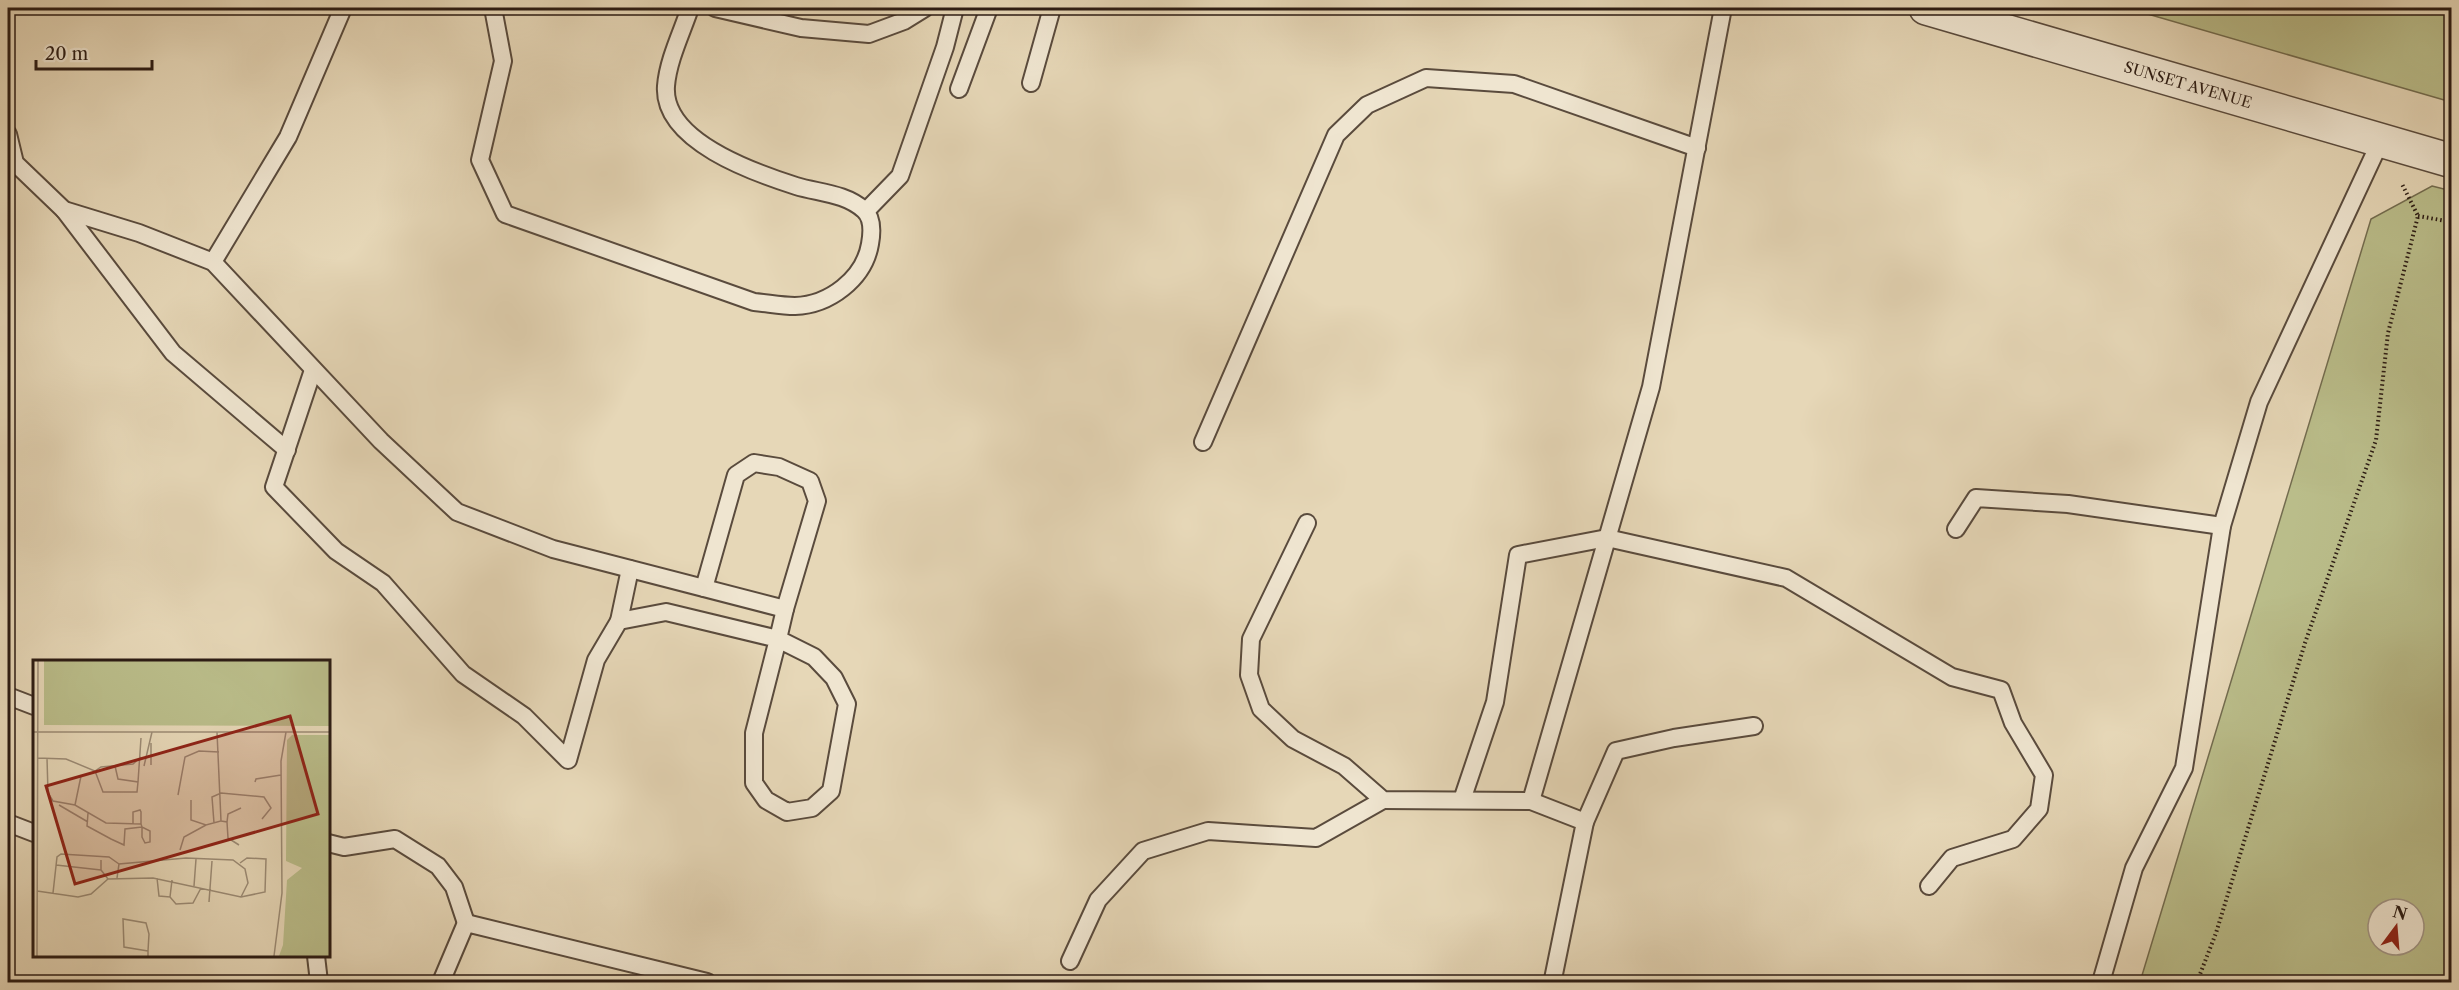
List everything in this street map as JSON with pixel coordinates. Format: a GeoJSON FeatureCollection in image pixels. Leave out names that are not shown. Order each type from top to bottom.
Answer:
{"type":"FeatureCollection","features":[{"type":"Feature","properties":{"kind":"street","name":"SUNSET AVENUE"},"geometry":{"type":"LineString","coordinates":[[1926,8],[2451,160]]}},
{"type":"Feature","properties":{"kind":"lane"},"geometry":{"type":"LineString","coordinates":[[213,262],[288,137],[343,8]]}},
{"type":"Feature","properties":{"kind":"lane"},"geometry":{"type":"LineString","coordinates":[[493,8],[503,61],[480,160],[506,214],[754,302],[796,306],[829,298],[845,287],[858,272],[868,254],[872,230],[866,211],[844,197],[796,186],[729,160],[701,144],[683,127],[670,108],[666,88],[690,8]]}},
{"type":"Feature","properties":{"kind":"lane"},"geometry":{"type":"LineString","coordinates":[[715,8],[801,28],[870,34],[904,21],[925,8]]}},
{"type":"Feature","properties":{"kind":"lane"},"geometry":{"type":"LineString","coordinates":[[866,211],[900,176],[945,48],[955,8]]}},
{"type":"Feature","properties":{"kind":"lane"},"geometry":{"type":"LineString","coordinates":[[959,89],[989,8]]}},
{"type":"Feature","properties":{"kind":"lane"},"geometry":{"type":"LineString","coordinates":[[1031,83],[1052,8]]}},
{"type":"Feature","properties":{"kind":"lane"},"geometry":{"type":"LineString","coordinates":[[1531,801],[1651,387],[1723,8]]}},
{"type":"Feature","properties":{"kind":"lane"},"geometry":{"type":"LineString","coordinates":[[1203,442],[1336,135],[1367,105],[1426,78],[1514,84],[1697,148]]}},
{"type":"Feature","properties":{"kind":"lane"},"geometry":{"type":"LineString","coordinates":[[8,134],[15,163],[64,210],[173,353],[287,450]]}},
{"type":"Feature","properties":{"kind":"lane"},"geometry":{"type":"LineString","coordinates":[[2101,982],[2134,868],[2184,768],[2222,526],[2259,402],[2381,140]]}},
{"type":"Feature","properties":{"kind":"lane"},"geometry":{"type":"LineString","coordinates":[[64,210],[138,233],[213,262],[381,441],[457,512],[553,549],[785,609]]}},
{"type":"Feature","properties":{"kind":"lane"},"geometry":{"type":"LineString","coordinates":[[313,370],[274,488],[336,550],[383,584],[463,674],[524,716],[568,760],[596,660],[619,621],[630,569]]}},
{"type":"Feature","properties":{"kind":"lane"},"geometry":{"type":"LineString","coordinates":[[619,621],[666,612],[778,639],[814,657],[834,678],[847,704],[831,791],[812,808],[787,812],[766,800],[754,783],[754,733],[778,639],[785,609],[817,501],[810,482],[779,467],[754,463],[736,475],[704,588]]}},
{"type":"Feature","properties":{"kind":"lane"},"geometry":{"type":"LineString","coordinates":[[1956,529],[1976,498],[2068,504],[2222,526]]}},
{"type":"Feature","properties":{"kind":"lane"},"geometry":{"type":"LineString","coordinates":[[1306,523],[1251,639],[1249,675],[1261,709],[1293,739],[1344,766],[1383,800]]}},
{"type":"Feature","properties":{"kind":"lane"},"geometry":{"type":"LineString","coordinates":[[1462,800],[1495,702],[1518,555],[1608,538],[1786,578],[1952,677],[2001,690],[2013,723],[2044,775],[2039,809],[2013,838],[1952,858],[1929,886]]}},
{"type":"Feature","properties":{"kind":"lane"},"geometry":{"type":"LineString","coordinates":[[8,696],[33,706]]}},
{"type":"Feature","properties":{"kind":"lane"},"geometry":{"type":"LineString","coordinates":[[1555,982],[1553,979],[1585,822],[1616,751],[1674,738],[1754,726]]}},
{"type":"Feature","properties":{"kind":"lane"},"geometry":{"type":"LineString","coordinates":[[1070,962],[1098,900],[1143,851],[1208,831],[1316,838],[1383,800],[1531,801],[1585,822]]}},
{"type":"Feature","properties":{"kind":"lane"},"geometry":{"type":"LineString","coordinates":[[8,823],[33,833]]}},
{"type":"Feature","properties":{"kind":"lane"},"geometry":{"type":"LineString","coordinates":[[330,844],[344,847],[395,839],[438,866],[454,887],[466,923],[441,982]]}},
{"type":"Feature","properties":{"kind":"lane"},"geometry":{"type":"LineString","coordinates":[[466,923],[707,982]]}},
{"type":"Feature","properties":{"kind":"lane"},"geometry":{"type":"LineString","coordinates":[[316,957],[319,982]]}},
{"type":"Feature","properties":{"kind":"path"},"geometry":{"type":"LineString","coordinates":[[2197,982],[2216,933],[2305,643],[2376,440],[2388,333],[2418,216],[2381,140]]}},
{"type":"Feature","properties":{"kind":"path"},"geometry":{"type":"LineString","coordinates":[[2418,216],[2451,222]]}},
{"type":"Feature","properties":{"kind":"green space"},"geometry":{"type":"Polygon","coordinates":[[[2127,8],[2451,8],[2451,102],[2127,8]]]}},
{"type":"Feature","properties":{"kind":"green space"},"geometry":{"type":"Polygon","coordinates":[[[2432,186],[2452,191],[2451,982],[2140,982],[2371,219],[2432,186]]]}}]}
